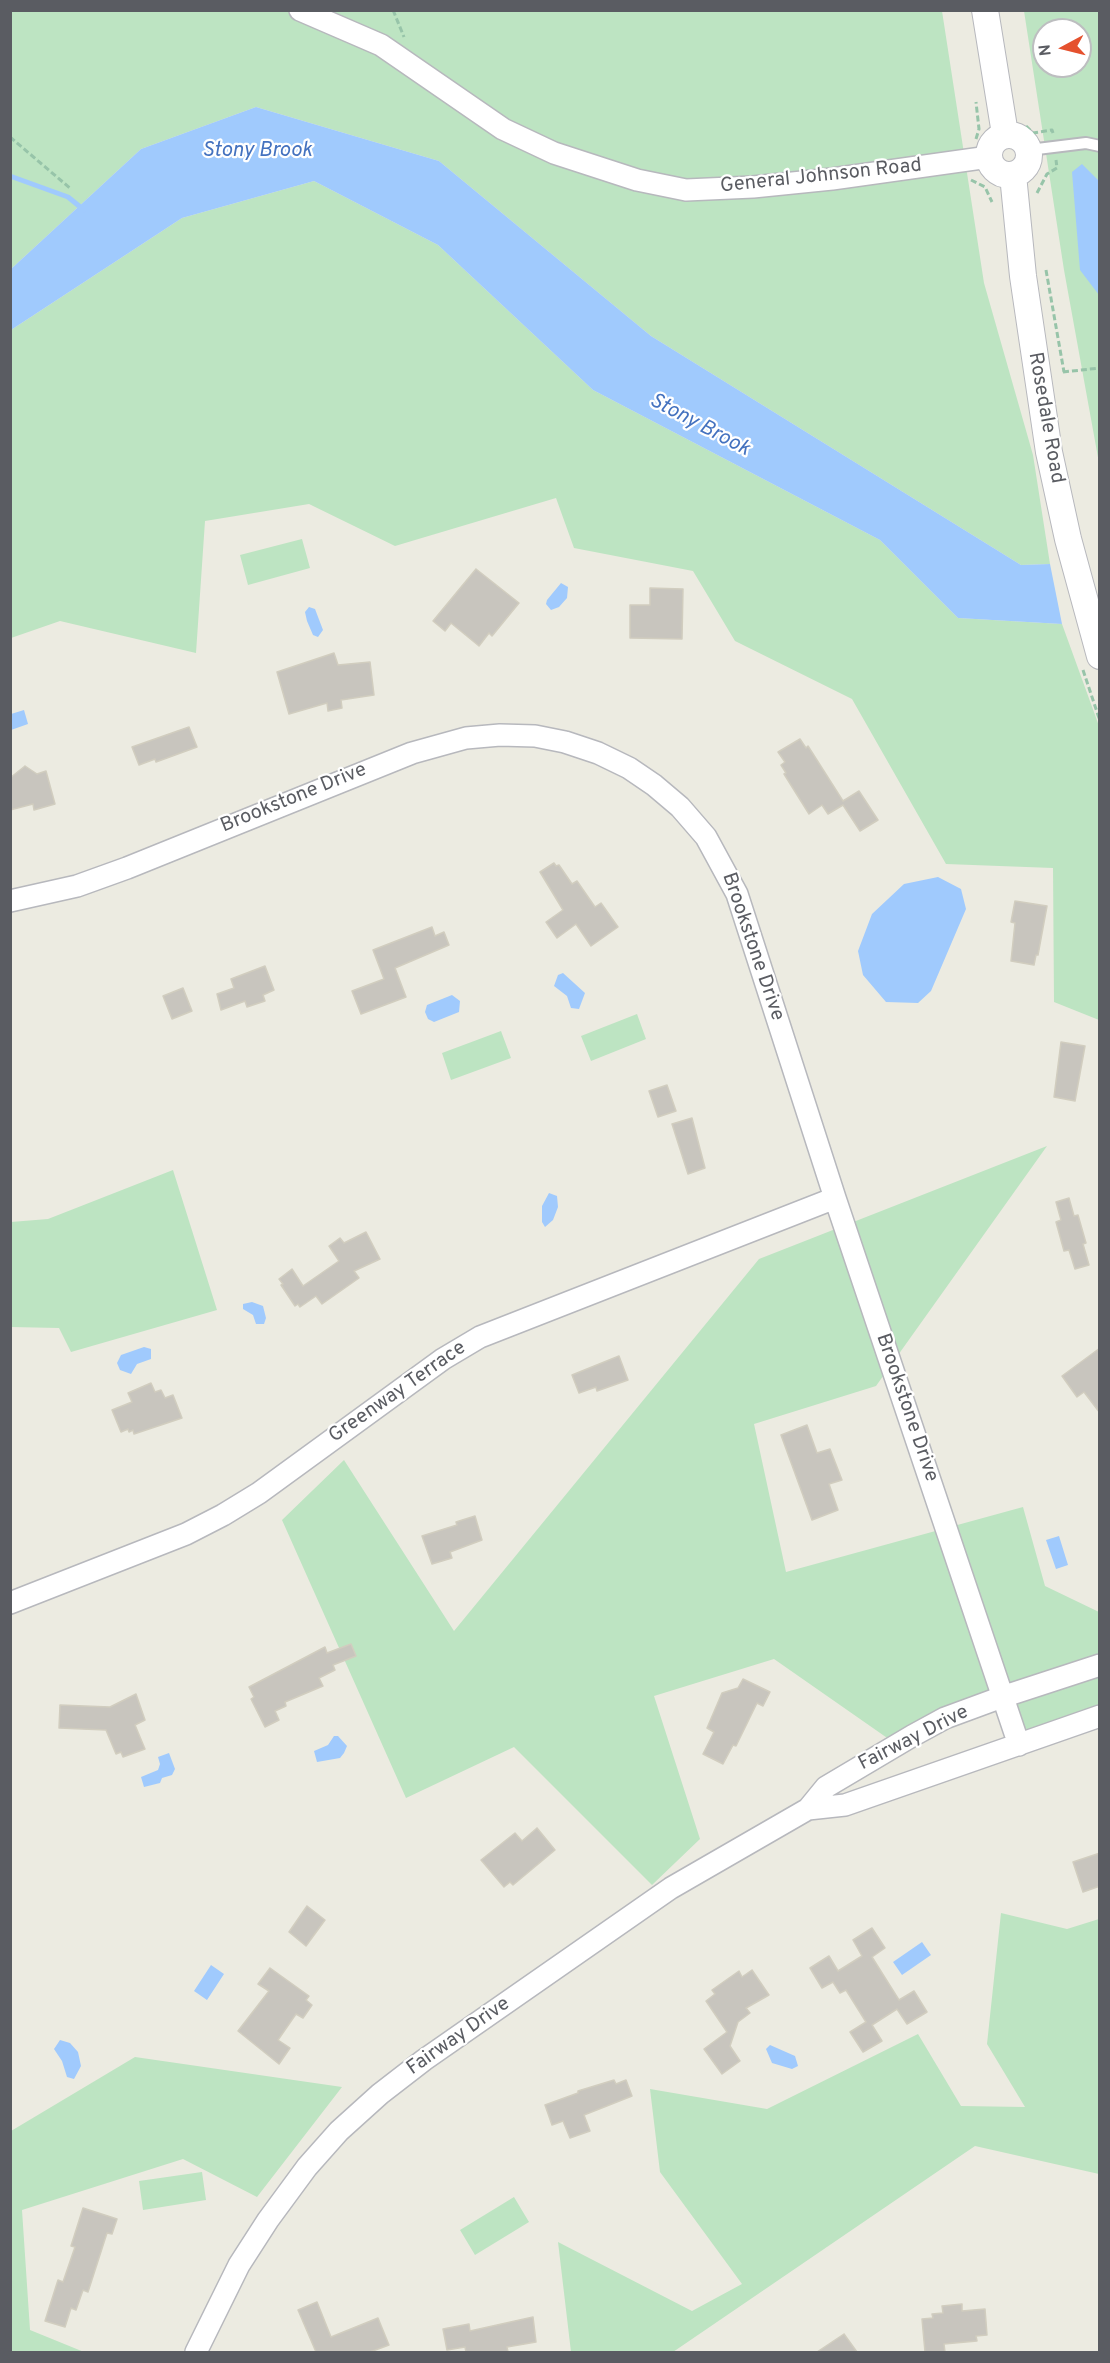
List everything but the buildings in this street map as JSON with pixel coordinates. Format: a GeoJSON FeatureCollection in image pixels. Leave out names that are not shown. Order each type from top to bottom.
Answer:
{"type":"FeatureCollection","features":[{"type":"Feature","properties":{"kind":"street","name":"General Johnson Road"},"geometry":{"type":"LineString","coordinates":[[300,10],[381,45],[503,129],[554,153],[637,180],[686,190],[753,188],[989,157]]}},
{"type":"Feature","properties":{"kind":"street"},"geometry":{"type":"LineString","coordinates":[[985,10],[1005,134]]}},
{"type":"Feature","properties":{"kind":"street"},"geometry":{"type":"LineString","coordinates":[[1005,134],[1017,136],[1029,150],[1028,163],[1024,169],[1012,175],[999,173],[994,169],[989,157],[991,145],[1005,134]]}},
{"type":"Feature","properties":{"kind":"street","name":"Rosedale Road"},"geometry":{"type":"LineString","coordinates":[[1012,175],[1036,375],[1049,452],[1091,652]]}},
{"type":"Feature","properties":{"kind":"street","name":"Brookstone Drive"},"geometry":{"type":"LineString","coordinates":[[10,901],[77,886],[436,745],[466,738],[523,736],[565,742],[598,753],[637,773],[680,807],[706,837],[724,866],[737,894],[835,1198],[1019,1746]]}},
{"type":"Feature","properties":{"kind":"street","name":"Greenway Terrace"},"geometry":{"type":"LineString","coordinates":[[10,1603],[186,1534],[223,1515],[259,1493],[442,1359],[480,1337],[835,1198]]}},
{"type":"Feature","properties":{"kind":"street","name":"Fairway Drive"},"geometry":{"type":"LineString","coordinates":[[196,2352],[239,2265],[267,2220],[307,2167],[339,2131],[380,2094],[424,2060],[671,1888],[808,1809],[826,1787],[912,1736],[945,1718],[1100,1665]]}},
{"type":"Feature","properties":{"kind":"street","name":"Fairway Drive"},"geometry":{"type":"LineString","coordinates":[[808,1809],[845,1805],[1100,1716]]}},
{"type":"Feature","properties":{"kind":"lane"},"geometry":{"type":"LineString","coordinates":[[1029,150],[1086,143],[1100,146]]}},
{"type":"Feature","properties":{"kind":"path"},"geometry":{"type":"LineString","coordinates":[[10,137],[71,189]]}},
{"type":"Feature","properties":{"kind":"path"},"geometry":{"type":"LineString","coordinates":[[1036,375],[1100,368]]}},
{"type":"Feature","properties":{"kind":"path"},"geometry":{"type":"LineString","coordinates":[[1091,652],[1100,721]]}},
{"type":"Feature","properties":{"kind":"green space"},"geometry":{"type":"Polygon","coordinates":[[[11,11],[942,11],[984,283],[1033,455],[1050,564],[1021,565],[651,336],[439,161],[256,107],[141,149],[11,269],[11,11]]]}},
{"type":"Feature","properties":{"kind":"green space"},"geometry":{"type":"Polygon","coordinates":[[[1024,11],[1099,11],[1099,463],[1064,270],[1034,78],[1092,78],[1092,18],[1032,18],[1032,63],[1024,11]]]}},
{"type":"Feature","properties":{"kind":"green space"},"geometry":{"type":"Polygon","coordinates":[[[314,181],[438,245],[593,390],[880,540],[958,618],[1062,624],[1099,726],[1099,1020],[1054,1002],[1053,868],[946,864],[852,699],[735,641],[693,571],[574,548],[556,498],[395,546],[309,504],[205,521],[196,653],[60,621],[11,638],[11,330],[182,218],[314,181]]]}},
{"type":"Feature","properties":{"kind":"green space"},"geometry":{"type":"Polygon","coordinates":[[[302,539],[310,568],[248,585],[240,555],[302,539]]]}},
{"type":"Feature","properties":{"kind":"green space"},"geometry":{"type":"Polygon","coordinates":[[[637,1014],[646,1039],[591,1061],[581,1036],[637,1014]]]}},
{"type":"Feature","properties":{"kind":"green space"},"geometry":{"type":"Polygon","coordinates":[[[501,1031],[511,1058],[451,1080],[442,1053],[501,1031]]]}},
{"type":"Feature","properties":{"kind":"green space"},"geometry":{"type":"Polygon","coordinates":[[[1047,1146],[876,1386],[754,1424],[786,1572],[1023,1507],[1045,1586],[1099,1612],[1099,1721],[1013,1747],[995,1694],[893,1742],[774,1659],[654,1696],[700,1839],[652,1885],[514,1747],[406,1798],[282,1520],[344,1460],[454,1631],[759,1259],[1047,1146]]]}},
{"type":"Feature","properties":{"kind":"green space"},"geometry":{"type":"Polygon","coordinates":[[[173,1170],[217,1310],[71,1352],[59,1328],[11,1327],[11,1222],[48,1219],[173,1170]]]}},
{"type":"Feature","properties":{"kind":"green space"},"geometry":{"type":"Polygon","coordinates":[[[1001,1913],[1067,1929],[1099,1919],[1099,2174],[975,2146],[673,2352],[571,2352],[558,2242],[692,2311],[742,2284],[660,2172],[650,2089],[767,2109],[918,2034],[961,2106],[1025,2107],[987,2044],[1001,1913]]]}},
{"type":"Feature","properties":{"kind":"green space"},"geometry":{"type":"Polygon","coordinates":[[[135,2057],[342,2087],[257,2197],[183,2159],[22,2210],[30,2330],[84,2352],[11,2352],[11,2131],[135,2057]]]}},
{"type":"Feature","properties":{"kind":"green space"},"geometry":{"type":"Polygon","coordinates":[[[202,2172],[206,2200],[143,2210],[139,2181],[202,2172]]]}},
{"type":"Feature","properties":{"kind":"green space"},"geometry":{"type":"Polygon","coordinates":[[[514,2197],[529,2222],[475,2255],[460,2230],[514,2197]]]}},
{"type":"Feature","properties":{"kind":"water","name":"Stony Brook"},"geometry":{"type":"Polygon","coordinates":[[[256,107],[439,161],[651,336],[1021,565],[1050,564],[1062,624],[958,618],[880,540],[593,390],[438,245],[314,181],[182,218],[11,330],[11,269],[141,149],[256,107]]]}},
{"type":"Feature","properties":{"kind":"water"},"geometry":{"type":"Polygon","coordinates":[[[1082,164],[1099,181],[1099,295],[1080,270],[1072,172],[1082,164]]]}},
{"type":"Feature","properties":{"kind":"water"},"geometry":{"type":"Polygon","coordinates":[[[561,583],[568,587],[567,598],[559,607],[551,610],[546,604],[547,600],[561,583]]]}},
{"type":"Feature","properties":{"kind":"water"},"geometry":{"type":"Polygon","coordinates":[[[309,607],[315,609],[323,630],[318,637],[313,635],[307,621],[305,612],[309,607]]]}},
{"type":"Feature","properties":{"kind":"water"},"geometry":{"type":"Polygon","coordinates":[[[24,710],[28,724],[11,730],[11,714],[24,710]]]}},
{"type":"Feature","properties":{"kind":"water"},"geometry":{"type":"Polygon","coordinates":[[[938,877],[961,889],[966,909],[931,991],[918,1003],[886,1002],[863,975],[858,951],[872,914],[904,884],[938,877]]]}},
{"type":"Feature","properties":{"kind":"water"},"geometry":{"type":"Polygon","coordinates":[[[563,973],[585,993],[579,1009],[571,1008],[567,996],[554,986],[558,975],[563,973]]]}},
{"type":"Feature","properties":{"kind":"water"},"geometry":{"type":"Polygon","coordinates":[[[452,995],[460,1001],[459,1012],[434,1022],[428,1019],[425,1012],[427,1005],[452,995]]]}},
{"type":"Feature","properties":{"kind":"water"},"geometry":{"type":"Polygon","coordinates":[[[549,1193],[557,1196],[558,1207],[553,1220],[545,1227],[542,1222],[542,1206],[549,1193]]]}},
{"type":"Feature","properties":{"kind":"water"},"geometry":{"type":"Polygon","coordinates":[[[252,1302],[263,1306],[266,1318],[264,1324],[256,1324],[253,1315],[243,1309],[243,1304],[252,1302]]]}},
{"type":"Feature","properties":{"kind":"water"},"geometry":{"type":"Polygon","coordinates":[[[144,1347],[151,1349],[151,1359],[137,1364],[131,1374],[120,1370],[117,1363],[121,1355],[144,1347]]]}},
{"type":"Feature","properties":{"kind":"water"},"geometry":{"type":"Polygon","coordinates":[[[1059,1536],[1068,1565],[1056,1569],[1046,1540],[1059,1536]]]}},
{"type":"Feature","properties":{"kind":"water"},"geometry":{"type":"Polygon","coordinates":[[[334,1736],[338,1736],[347,1746],[344,1753],[340,1758],[317,1762],[314,1751],[328,1745],[334,1736]]]}},
{"type":"Feature","properties":{"kind":"water"},"geometry":{"type":"Polygon","coordinates":[[[169,1753],[175,1769],[172,1775],[162,1778],[160,1783],[144,1787],[141,1777],[158,1770],[160,1764],[158,1757],[169,1753]]]}},
{"type":"Feature","properties":{"kind":"water"},"geometry":{"type":"Polygon","coordinates":[[[922,1942],[931,1955],[902,1975],[893,1962],[922,1942]]]}},
{"type":"Feature","properties":{"kind":"water"},"geometry":{"type":"Polygon","coordinates":[[[211,1965],[224,1974],[207,2000],[194,1991],[211,1965]]]}},
{"type":"Feature","properties":{"kind":"water"},"geometry":{"type":"Polygon","coordinates":[[[60,2040],[70,2043],[78,2052],[81,2066],[74,2079],[67,2077],[62,2061],[54,2049],[60,2040]]]}},
{"type":"Feature","properties":{"kind":"water"},"geometry":{"type":"Polygon","coordinates":[[[770,2045],[795,2056],[798,2066],[792,2069],[772,2063],[766,2049],[770,2045]]]}},
{"type":"Feature","properties":{"kind":"waterway"},"geometry":{"type":"LineString","coordinates":[[10,176],[68,197],[84,210]]}}]}
